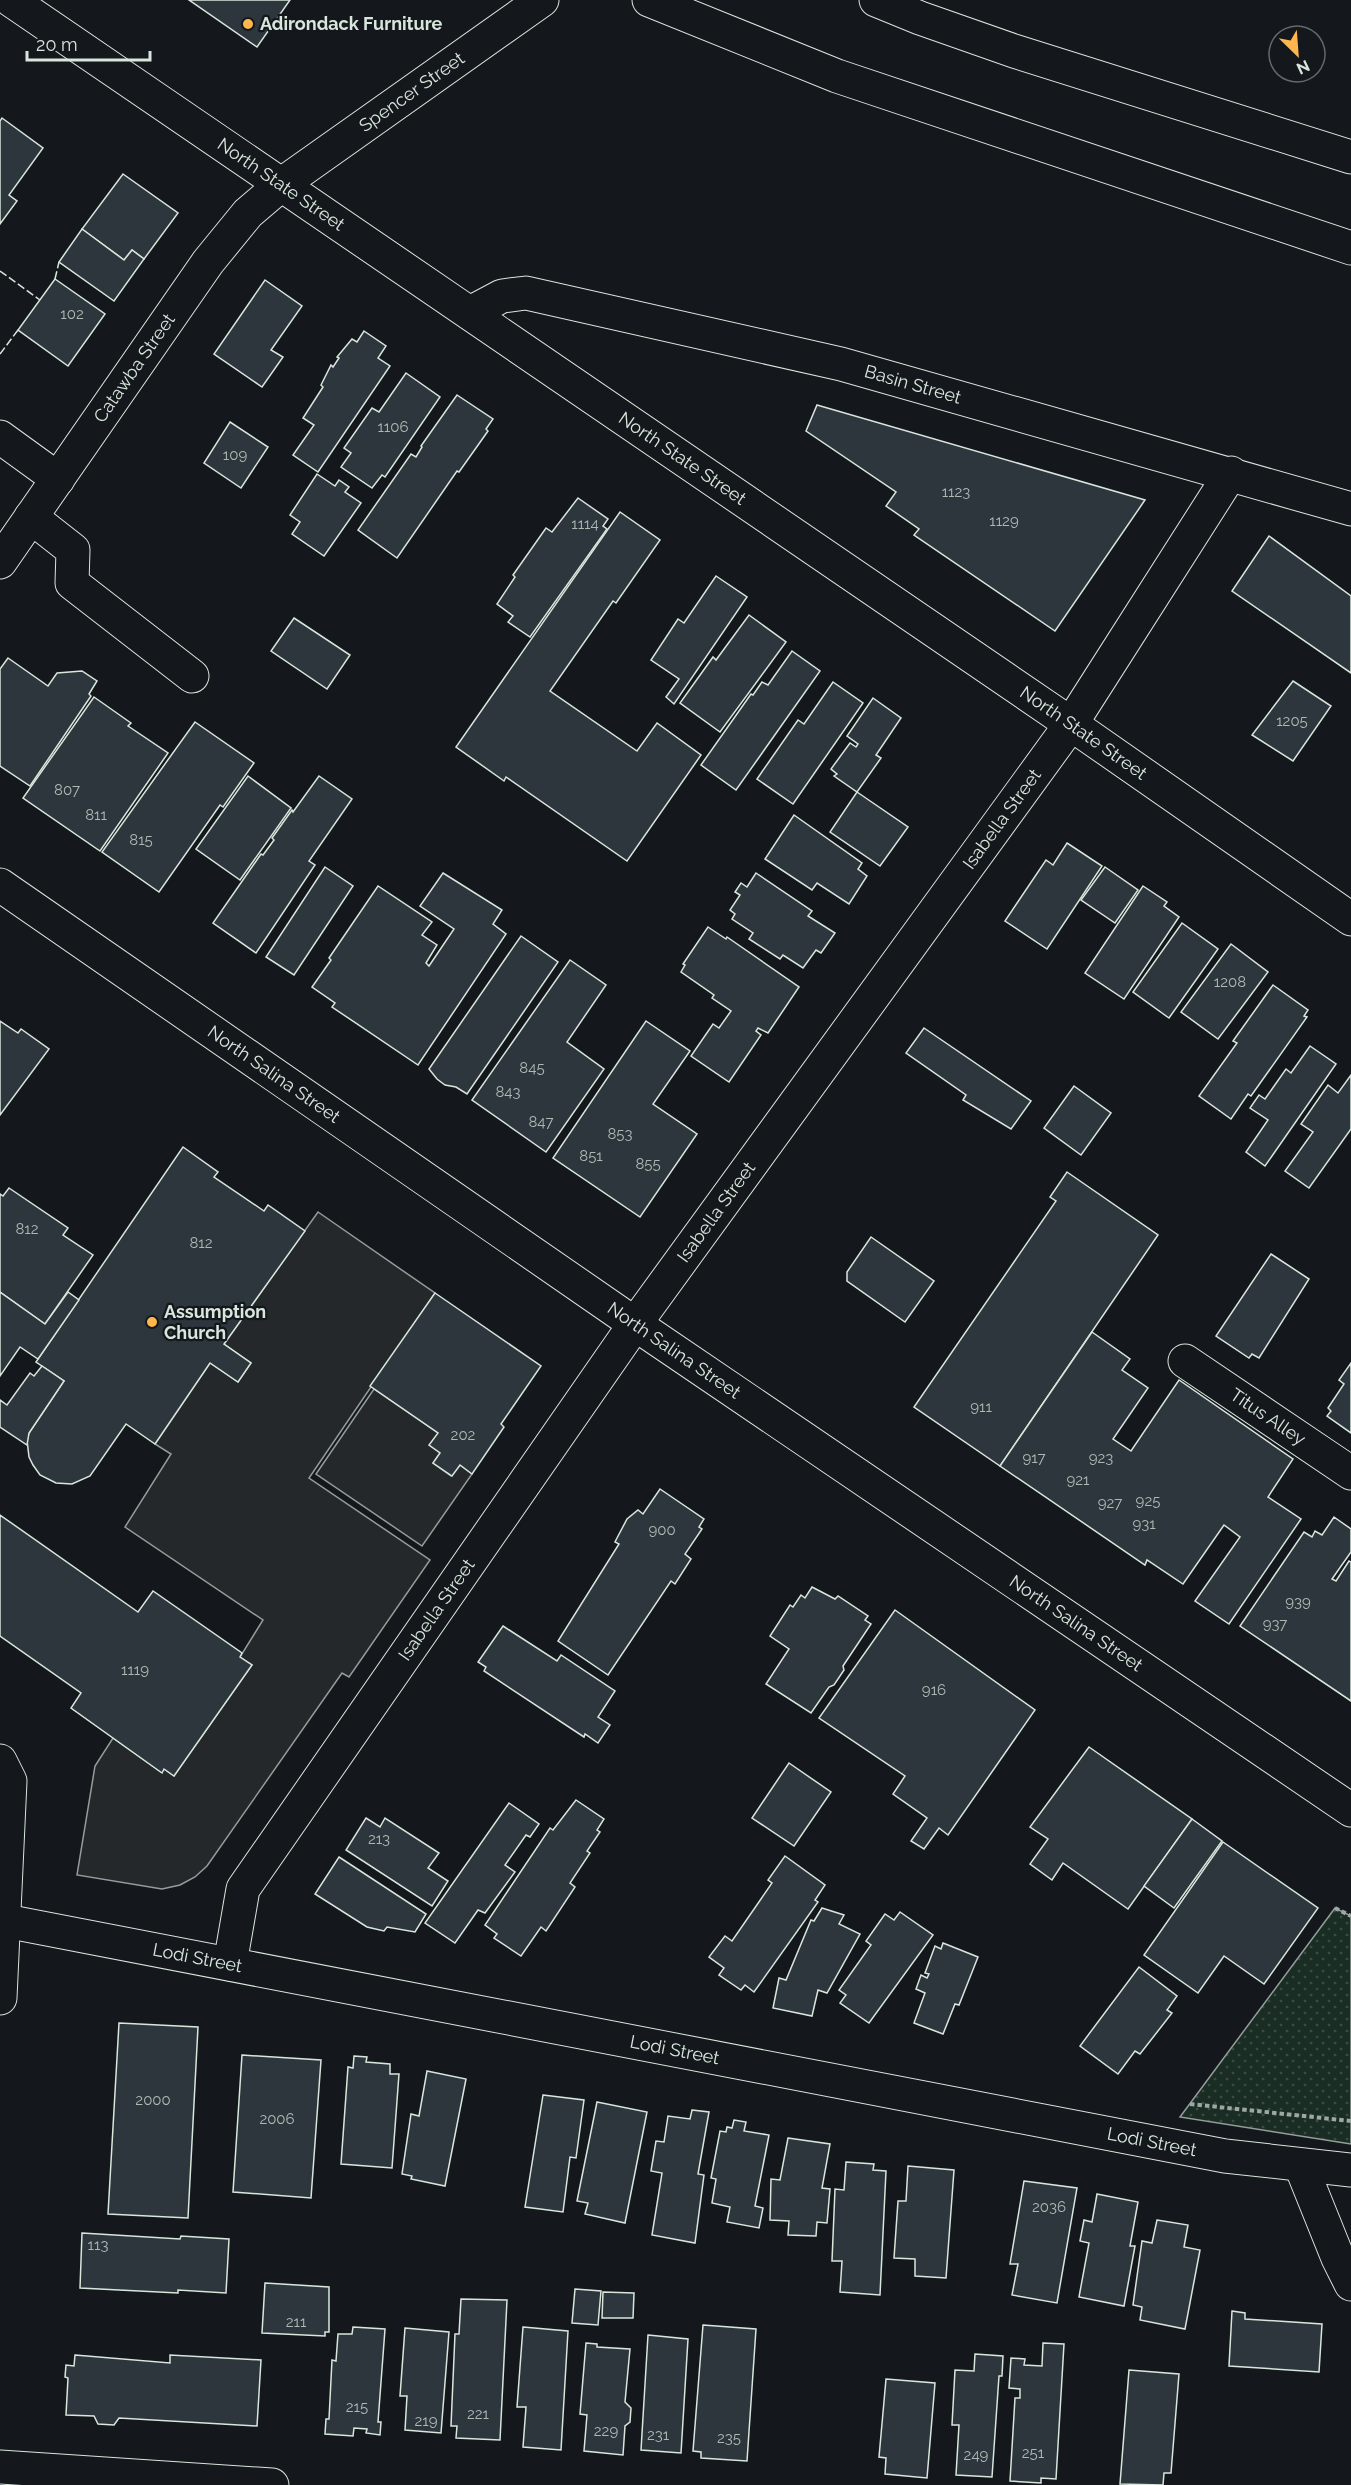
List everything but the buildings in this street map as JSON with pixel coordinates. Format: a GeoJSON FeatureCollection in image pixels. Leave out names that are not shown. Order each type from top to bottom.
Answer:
{"type":"FeatureCollection","features":[{"type":"Feature","properties":{"kind":"main road","name":"North State Street"},"geometry":{"type":"LineString","coordinates":[[11,0],[1071,724],[1351,919]]}},
{"type":"Feature","properties":{"kind":"main road","name":"Spencer Street"},"geometry":{"type":"LineString","coordinates":[[282,184],[542,0]]}},
{"type":"Feature","properties":{"kind":"main road"},"geometry":{"type":"LineString","coordinates":[[648,0],[837,76],[1351,248]]}},
{"type":"Feature","properties":{"kind":"main road"},"geometry":{"type":"LineString","coordinates":[[876,0],[1014,51],[1351,157]]}},
{"type":"Feature","properties":{"kind":"main road","name":"Catawba Street"},"geometry":{"type":"LineString","coordinates":[[0,562],[208,262],[248,213],[282,184]]}},
{"type":"Feature","properties":{"kind":"main road","name":"Basin Street"},"geometry":{"type":"LineString","coordinates":[[470,314],[502,296],[526,293],[841,364],[1231,473],[1351,509]]}},
{"type":"Feature","properties":{"kind":"main road"},"geometry":{"type":"LineString","coordinates":[[0,437],[58,479]]}},
{"type":"Feature","properties":{"kind":"main road","name":"Isabella Street"},"geometry":{"type":"LineString","coordinates":[[230,1964],[243,1889],[635,1324],[1071,724],[1231,473]]}},
{"type":"Feature","properties":{"kind":"main road"},"geometry":{"type":"LineString","coordinates":[[31,517],[73,550],[72,583],[192,676]]}},
{"type":"Feature","properties":{"kind":"main road","name":"North Salina Street"},"geometry":{"type":"LineString","coordinates":[[0,885],[635,1324],[1351,1810]]}},
{"type":"Feature","properties":{"kind":"main road","name":"Titus Alley"},"geometry":{"type":"LineString","coordinates":[[1185,1361],[1351,1473]]}},
{"type":"Feature","properties":{"kind":"main road"},"geometry":{"type":"LineString","coordinates":[[0,1761],[10,1781],[0,1998]]}},
{"type":"Feature","properties":{"kind":"main road","name":"Lodi Street"},"geometry":{"type":"LineString","coordinates":[[2,1920],[1225,2156],[1351,2170]]}},
{"type":"Feature","properties":{"kind":"main road"},"geometry":{"type":"LineString","coordinates":[[1301,2166],[1338,2258],[1351,2284]]}},
{"type":"Feature","properties":{"kind":"main road"},"geometry":{"type":"LineString","coordinates":[[0,2467],[272,2485]]}},
{"type":"Feature","properties":{"kind":"path"},"geometry":{"type":"LineString","coordinates":[[1335,1908],[1351,1916]]}},
{"type":"Feature","properties":{"kind":"path"},"geometry":{"type":"LineString","coordinates":[[1190,2104],[1351,2121]]}},
{"type":"Feature","properties":{"kind":"green space"},"geometry":{"type":"Polygon","coordinates":[[[1335,1908],[1351,1916],[1351,2144],[1180,2117],[1335,1908]]]}},
{"type":"Feature","properties":{"kind":"shaded area"},"geometry":{"type":"Polygon","coordinates":[[[318,1212],[435,1293],[309,1478],[430,1560],[349,1677],[342,1673],[207,1866],[195,1877],[180,1885],[162,1889],[77,1875],[95,1766],[113,1738],[161,1772],[164,1769],[174,1776],[252,1665],[240,1657],[263,1620],[125,1527],[171,1454],[155,1444],[210,1363],[238,1382],[251,1363],[224,1344],[318,1212]]]}},
{"type":"Feature","properties":{"kind":"shaded area"},"geometry":{"type":"Polygon","coordinates":[[[374,1389],[438,1433],[440,1453],[433,1463],[451,1476],[460,1465],[472,1474],[422,1546],[316,1474],[374,1389]]]}},
{"type":"Feature","properties":{"kind":"fence"},"geometry":{"type":"LineString","coordinates":[[55,279],[59,262]]}},
{"type":"Feature","properties":{"kind":"fence"},"geometry":{"type":"LineString","coordinates":[[0,271],[40,300]]}},
{"type":"Feature","properties":{"kind":"fence"},"geometry":{"type":"LineString","coordinates":[[0,354],[18,330]]}},
{"type":"Feature","properties":{"kind":"place","name":"Adirondack Furniture"},"geometry":{"type":"Point","coordinates":[248,24]}},
{"type":"Feature","properties":{"kind":"place","name":"Assumption Church"},"geometry":{"type":"Point","coordinates":[152,1322]}}]}
